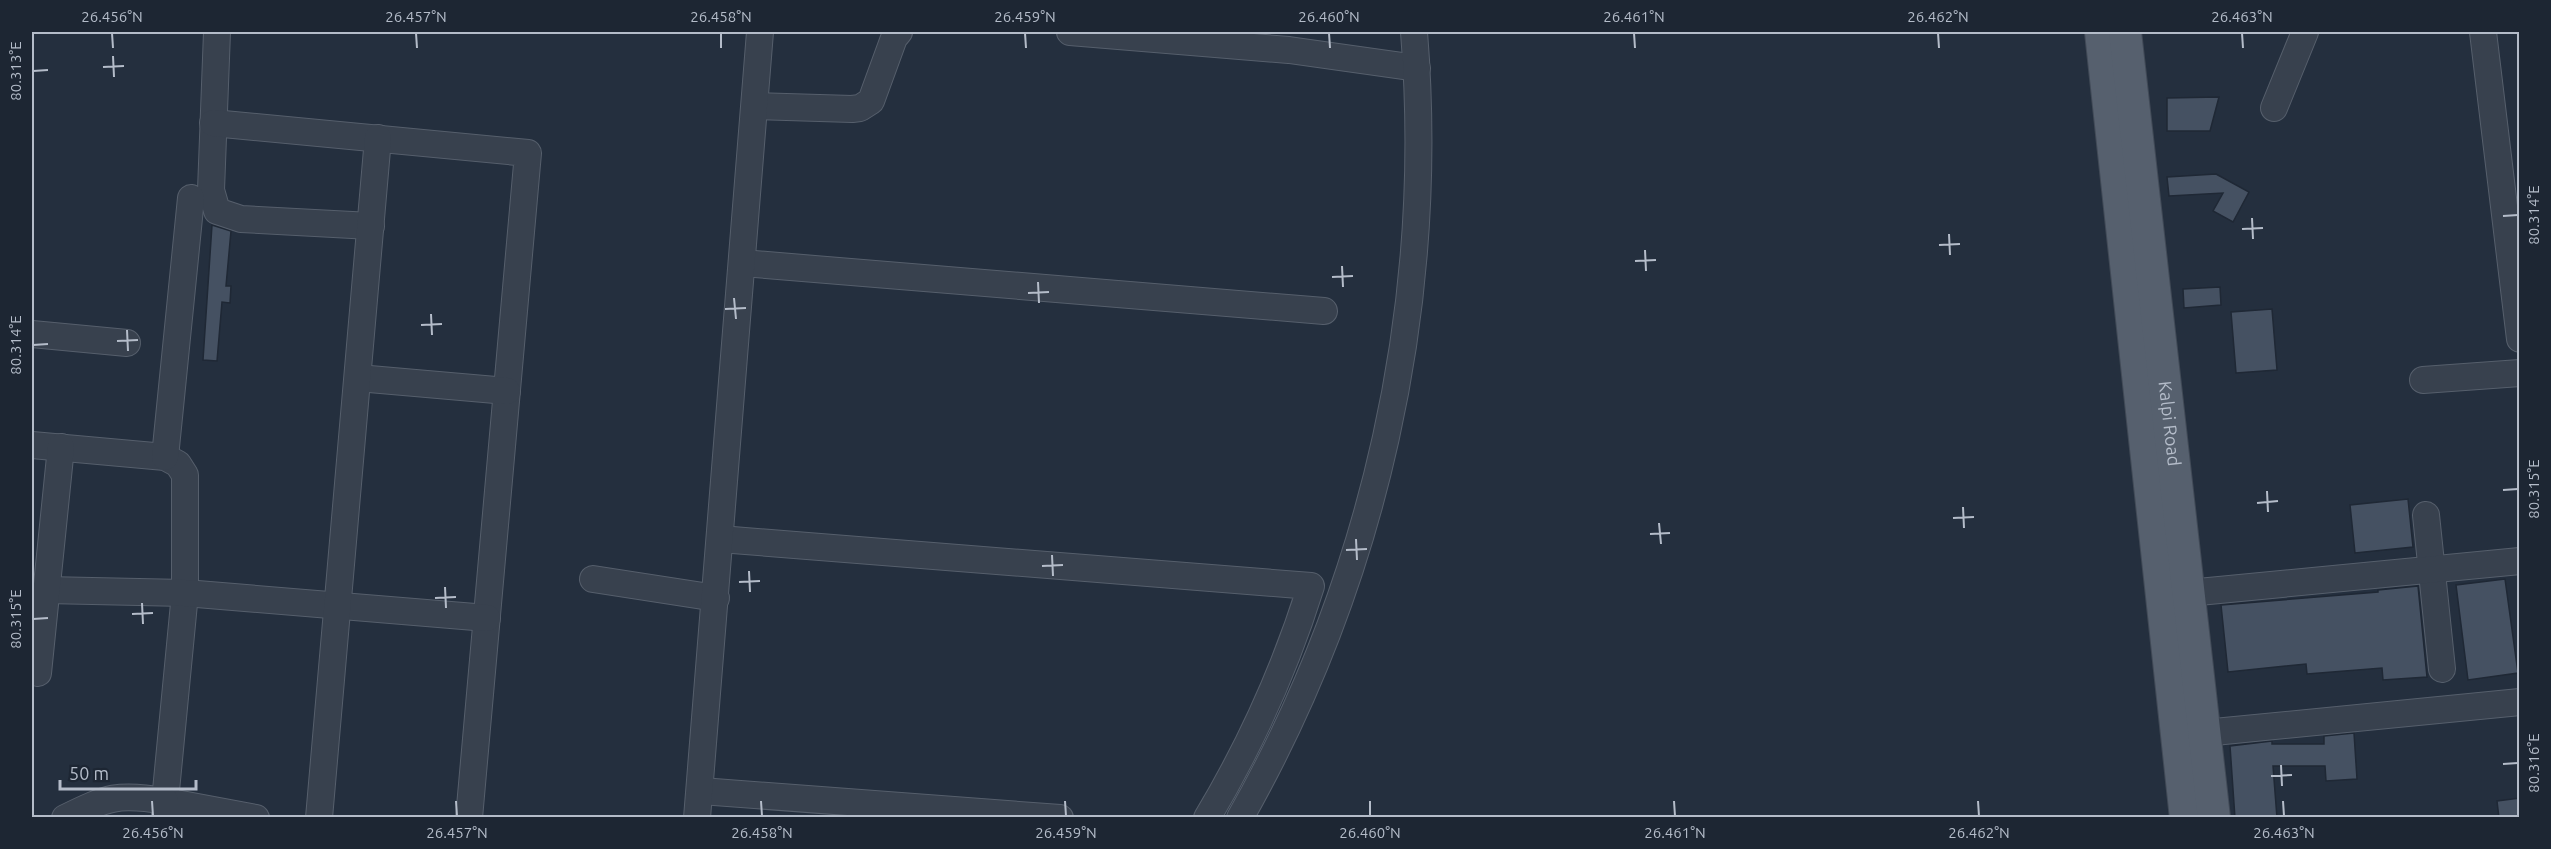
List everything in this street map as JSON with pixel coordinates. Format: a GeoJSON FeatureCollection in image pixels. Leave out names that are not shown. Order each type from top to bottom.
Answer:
{"type":"FeatureCollection","features":[{"type":"Feature","properties":{"kind":"main road","name":"Kalpi Road"},"geometry":{"type":"LineString","coordinates":[[2101,32],[2186,818]]}},
{"type":"Feature","properties":{"kind":"main road","name":"Kalpi Road"},"geometry":{"type":"LineString","coordinates":[[2125,32],[2214,818]]}},
{"type":"Feature","properties":{"kind":"street"},"geometry":{"type":"LineString","coordinates":[[218,32],[211,190],[217,211],[241,219],[371,226]]}},
{"type":"Feature","properties":{"kind":"street"},"geometry":{"type":"LineString","coordinates":[[698,818],[760,32]]}},
{"type":"Feature","properties":{"kind":"street"},"geometry":{"type":"LineString","coordinates":[[754,106],[852,109],[866,105],[871,101],[894,38],[899,32]]}},
{"type":"Feature","properties":{"kind":"street"},"geometry":{"type":"LineString","coordinates":[[1070,32],[1289,50],[1417,68]]}},
{"type":"Feature","properties":{"kind":"street"},"geometry":{"type":"LineString","coordinates":[[1240,818],[1266,771],[1329,628],[1356,555],[1382,457],[1399,376],[1412,278],[1418,184],[1417,68],[1414,32]]}},
{"type":"Feature","properties":{"kind":"street"},"geometry":{"type":"LineString","coordinates":[[2274,108],[2305,32]]}},
{"type":"Feature","properties":{"kind":"street"},"geometry":{"type":"LineString","coordinates":[[2483,32],[2519,327]]}},
{"type":"Feature","properties":{"kind":"street"},"geometry":{"type":"LineString","coordinates":[[213,123],[528,153],[469,818]]}},
{"type":"Feature","properties":{"kind":"street"},"geometry":{"type":"LineString","coordinates":[[318,818],[339,605],[378,138]]}},
{"type":"Feature","properties":{"kind":"street"},"geometry":{"type":"LineString","coordinates":[[165,457],[191,198]]}},
{"type":"Feature","properties":{"kind":"street"},"geometry":{"type":"LineString","coordinates":[[742,263],[1324,311]]}},
{"type":"Feature","properties":{"kind":"street"},"geometry":{"type":"LineString","coordinates":[[32,334],[127,344]]}},
{"type":"Feature","properties":{"kind":"street"},"geometry":{"type":"LineString","coordinates":[[2423,380],[2520,373]]}},
{"type":"Feature","properties":{"kind":"street"},"geometry":{"type":"LineString","coordinates":[[358,378],[507,391]]}},
{"type":"Feature","properties":{"kind":"street"},"geometry":{"type":"LineString","coordinates":[[32,445],[165,457],[178,464],[185,475],[187,497],[185,593],[165,809]]}},
{"type":"Feature","properties":{"kind":"street"},"geometry":{"type":"LineString","coordinates":[[38,673],[61,447]]}},
{"type":"Feature","properties":{"kind":"street"},"geometry":{"type":"LineString","coordinates":[[2426,515],[2442,669]]}},
{"type":"Feature","properties":{"kind":"street"},"geometry":{"type":"LineString","coordinates":[[720,539],[1311,586],[1281,668],[1249,737],[1207,818]]}},
{"type":"Feature","properties":{"kind":"street"},"geometry":{"type":"LineString","coordinates":[[2188,593],[2520,561]]}},
{"type":"Feature","properties":{"kind":"street"},"geometry":{"type":"LineString","coordinates":[[593,579],[716,598]]}},
{"type":"Feature","properties":{"kind":"street"},"geometry":{"type":"LineString","coordinates":[[46,590],[185,593],[487,618]]}},
{"type":"Feature","properties":{"kind":"street"},"geometry":{"type":"LineString","coordinates":[[2204,733],[2520,702]]}},
{"type":"Feature","properties":{"kind":"street"},"geometry":{"type":"LineString","coordinates":[[701,791],[1060,818]]}},
{"type":"Feature","properties":{"kind":"street"},"geometry":{"type":"LineString","coordinates":[[64,818],[117,796],[165,809],[256,818]]}},
{"type":"Feature","properties":{"kind":"building"},"geometry":{"type":"Polygon","coordinates":[[[2219,97],[2210,131],[2167,131],[2167,98],[2219,97]]]}},
{"type":"Feature","properties":{"kind":"building"},"geometry":{"type":"Polygon","coordinates":[[[2216,174],[2249,192],[2233,222],[2213,211],[2223,193],[2169,196],[2167,177],[2216,174]]]}},
{"type":"Feature","properties":{"kind":"building"},"geometry":{"type":"Polygon","coordinates":[[[212,225],[231,231],[226,286],[231,286],[230,303],[222,302],[217,361],[203,360],[212,225]]]}},
{"type":"Feature","properties":{"kind":"building"},"geometry":{"type":"Polygon","coordinates":[[[2220,287],[2221,305],[2184,308],[2183,289],[2220,287]]]}},
{"type":"Feature","properties":{"kind":"building"},"geometry":{"type":"Polygon","coordinates":[[[2272,309],[2277,370],[2236,373],[2231,312],[2272,309]]]}},
{"type":"Feature","properties":{"kind":"building"},"geometry":{"type":"Polygon","coordinates":[[[2408,499],[2413,547],[2355,553],[2350,505],[2408,499]]]}},
{"type":"Feature","properties":{"kind":"building"},"geometry":{"type":"Polygon","coordinates":[[[2505,579],[2518,673],[2468,680],[2456,585],[2505,579]]]}},
{"type":"Feature","properties":{"kind":"building"},"geometry":{"type":"Polygon","coordinates":[[[2418,586],[2427,677],[2383,680],[2382,668],[2307,674],[2306,664],[2228,672],[2221,605],[2378,592],[2378,590],[2418,586]]]}},
{"type":"Feature","properties":{"kind":"building"},"geometry":{"type":"Polygon","coordinates":[[[2354,733],[2357,779],[2326,781],[2325,766],[2273,766],[2277,818],[2235,818],[2230,746],[2272,741],[2272,744],[2324,744],[2324,736],[2354,733]]]}},
{"type":"Feature","properties":{"kind":"building"},"geometry":{"type":"Polygon","coordinates":[[[2520,798],[2520,818],[2499,818],[2497,801],[2520,798]]]}}]}
